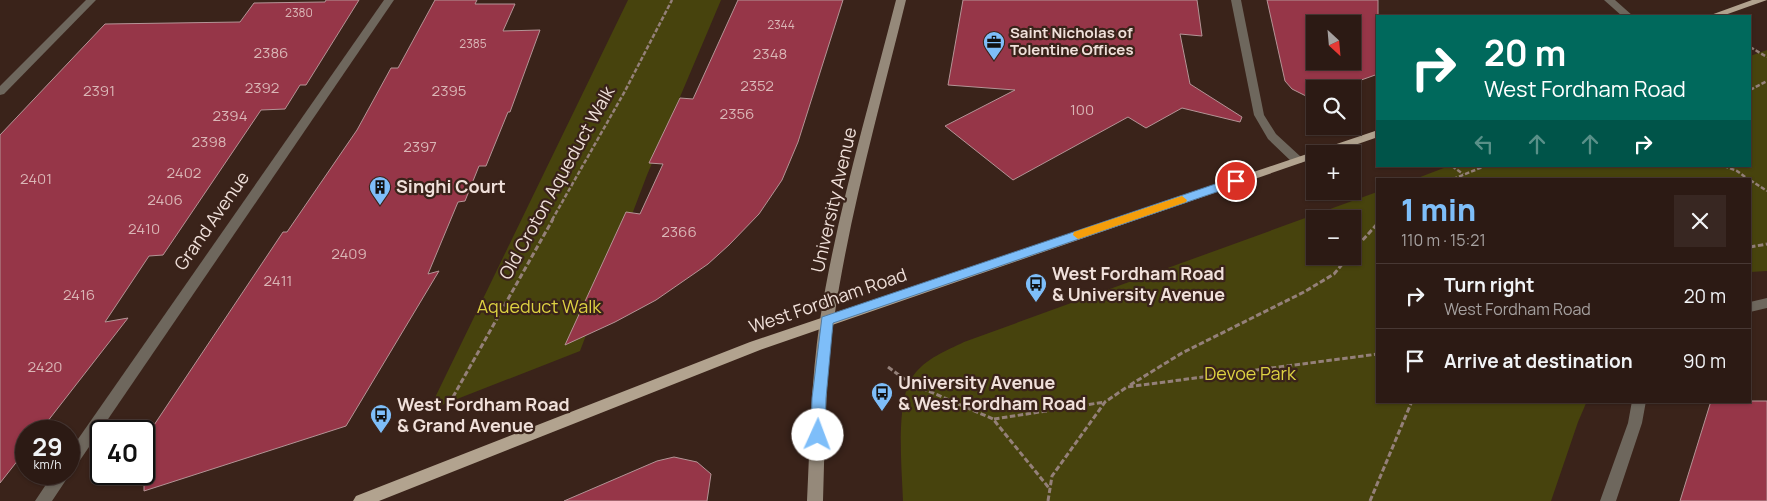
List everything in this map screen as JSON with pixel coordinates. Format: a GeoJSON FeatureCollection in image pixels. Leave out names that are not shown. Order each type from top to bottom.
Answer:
{"type":"FeatureCollection","features":[{"type":"Feature","properties":{"kind":"main road"},"geometry":{"type":"LineString","coordinates":[[1716,15],[1762,0]]}},
{"type":"Feature","properties":{"kind":"main road","name":"West Fordham Road"},"geometry":{"type":"LineString","coordinates":[[1341,145],[1376,133]]}},
{"type":"Feature","properties":{"kind":"main road","name":"West Fordham Road"},"geometry":{"type":"LineString","coordinates":[[361,501],[755,346],[1306,157]]}},
{"type":"Feature","properties":{"kind":"street"},"geometry":{"type":"LineString","coordinates":[[0,92],[91,0]]}},
{"type":"Feature","properties":{"kind":"street","name":"Grand Avenue"},"geometry":{"type":"LineString","coordinates":[[80,448],[389,0]]}},
{"type":"Feature","properties":{"kind":"street","name":"University Avenue"},"geometry":{"type":"LineString","coordinates":[[815,501],[819,398],[827,320],[841,243],[900,0]]}},
{"type":"Feature","properties":{"kind":"street"},"geometry":{"type":"LineString","coordinates":[[1236,0],[1259,115],[1272,136],[1297,160]]}},
{"type":"Feature","properties":{"kind":"street"},"geometry":{"type":"LineString","coordinates":[[1609,0],[1627,15]]}},
{"type":"Feature","properties":{"kind":"street"},"geometry":{"type":"LineString","coordinates":[[1751,306],[1767,303]]}},
{"type":"Feature","properties":{"kind":"street"},"geometry":{"type":"LineString","coordinates":[[1608,501],[1635,423],[1639,403]]}},
{"type":"Feature","properties":{"kind":"street"},"geometry":{"type":"LineString","coordinates":[[43,501],[54,485]]}},
{"type":"Feature","properties":{"kind":"path","name":"Old Croton Aqueduct Walk"},"geometry":{"type":"LineString","coordinates":[[449,404],[625,90],[672,0]]}},
{"type":"Feature","properties":{"kind":"path"},"geometry":{"type":"LineString","coordinates":[[1751,48],[1767,57]]}},
{"type":"Feature","properties":{"kind":"path"},"geometry":{"type":"LineString","coordinates":[[1751,89],[1767,81]]}},
{"type":"Feature","properties":{"kind":"path"},"geometry":{"type":"LineString","coordinates":[[1453,167],[1463,175]]}},
{"type":"Feature","properties":{"kind":"path"},"geometry":{"type":"LineString","coordinates":[[1456,178],[1483,167]]}},
{"type":"Feature","properties":{"kind":"path"},"geometry":{"type":"LineString","coordinates":[[1727,167],[1748,178]]}},
{"type":"Feature","properties":{"kind":"path"},"geometry":{"type":"LineString","coordinates":[[1734,167],[1737,171]]}},
{"type":"Feature","properties":{"kind":"path"},"geometry":{"type":"LineString","coordinates":[[1751,180],[1767,191]]}},
{"type":"Feature","properties":{"kind":"path"},"geometry":{"type":"LineString","coordinates":[[1361,242],[1376,225]]}},
{"type":"Feature","properties":{"kind":"path"},"geometry":{"type":"LineString","coordinates":[[1751,247],[1767,244]]}},
{"type":"Feature","properties":{"kind":"path"},"geometry":{"type":"LineString","coordinates":[[1048,501],[1052,476],[1105,402],[1182,353],[1304,292],[1334,274],[1342,265]]}},
{"type":"Feature","properties":{"kind":"path"},"geometry":{"type":"LineString","coordinates":[[1127,387],[1376,354]]}},
{"type":"Feature","properties":{"kind":"path"},"geometry":{"type":"LineString","coordinates":[[888,367],[910,383],[993,419],[1050,488]]}},
{"type":"Feature","properties":{"kind":"path"},"geometry":{"type":"LineString","coordinates":[[993,419],[1105,402]]}},
{"type":"Feature","properties":{"kind":"path"},"geometry":{"type":"LineString","coordinates":[[1370,501],[1411,403]]}},
{"type":"Feature","properties":{"kind":"green space","name":"Aqueduct Walk"},"geometry":{"type":"Polygon","coordinates":[[[628,0],[721,0],[647,175],[580,351],[429,410],[628,0]]]}},
{"type":"Feature","properties":{"kind":"green space"},"geometry":{"type":"Polygon","coordinates":[[[1767,50],[1767,271],[1751,272],[1751,178],[1418,178],[1446,167],[1751,167],[1751,56],[1767,50]]]}},
{"type":"Feature","properties":{"kind":"green space","name":"Devoe Park"},"geometry":{"type":"Polygon","coordinates":[[[1376,192],[1376,403],[1586,403],[1551,501],[903,501],[901,436],[904,402],[907,387],[913,376],[924,364],[964,342],[1306,218],[1306,265],[1361,265],[1361,210],[1327,210],[1355,200],[1361,200],[1361,198],[1376,192]]]}},
{"type":"Feature","properties":{"kind":"building"},"geometry":{"type":"Polygon","coordinates":[[[326,0],[359,0],[306,85],[300,85],[285,109],[261,110],[163,255],[149,256],[105,322],[128,318],[49,420],[15,420],[15,464],[0,483],[0,135],[105,24],[240,22],[254,3],[325,2],[326,0]]]}},
{"type":"Feature","properties":{"kind":"building"},"geometry":{"type":"Polygon","coordinates":[[[435,0],[477,0],[475,4],[515,4],[503,31],[540,30],[510,112],[508,112],[486,166],[479,166],[465,201],[458,202],[428,274],[439,271],[346,426],[144,491],[144,485],[155,485],[155,424],[283,232],[287,232],[357,130],[391,68],[398,68],[435,0]]]}},
{"type":"Feature","properties":{"kind":"building"},"geometry":{"type":"Polygon","coordinates":[[[738,0],[843,0],[798,142],[782,180],[759,214],[708,264],[656,300],[615,322],[565,345],[626,212],[640,214],[663,164],[649,163],[680,98],[693,99],[738,0]]]}},
{"type":"Feature","properties":{"kind":"building"},"geometry":{"type":"Polygon","coordinates":[[[963,0],[1197,0],[1202,36],[1180,34],[1190,84],[1242,117],[1240,122],[1182,108],[1146,128],[1128,117],[1013,180],[945,126],[1015,90],[948,85],[963,0]]]}},
{"type":"Feature","properties":{"kind":"building"},"geometry":{"type":"Polygon","coordinates":[[[1267,0],[1378,0],[1378,15],[1376,15],[1376,75],[1361,80],[1306,80],[1306,96],[1292,89],[1285,81],[1267,0]]]}},
{"type":"Feature","properties":{"kind":"building"},"geometry":{"type":"Polygon","coordinates":[[[1767,401],[1767,501],[1680,501],[1710,403],[1767,401]]]}},
{"type":"Feature","properties":{"kind":"building"},"geometry":{"type":"Polygon","coordinates":[[[674,457],[697,462],[711,474],[707,501],[564,501],[657,461],[674,457]]]}},
{"type":"Feature","properties":{"kind":"slow traffic"},"geometry":{"type":"LineString","coordinates":[[1078,235],[1182,200]]}},
{"type":"Feature","properties":{"kind":"place","name":"Saint Nicholas of Tolentine Offices"},"geometry":{"type":"Point","coordinates":[994,61]}},
{"type":"Feature","properties":{"kind":"place","name":"Singhi Court"},"geometry":{"type":"Point","coordinates":[380,206]}},
{"type":"Feature","properties":{"kind":"place","name":"West Fordham Road & University Avenue"},"geometry":{"type":"Point","coordinates":[1036,303]}},
{"type":"Feature","properties":{"kind":"place","name":"University Avenue & West Fordham Road"},"geometry":{"type":"Point","coordinates":[882,412]}},
{"type":"Feature","properties":{"kind":"place","name":"West Fordham Road & Grand Avenue"},"geometry":{"type":"Point","coordinates":[381,434]}},
{"type":"Feature","properties":{"kind":"route"},"geometry":{"type":"LineString","coordinates":[[818,435],[819,398],[827,320],[1236,181]]}}]}
